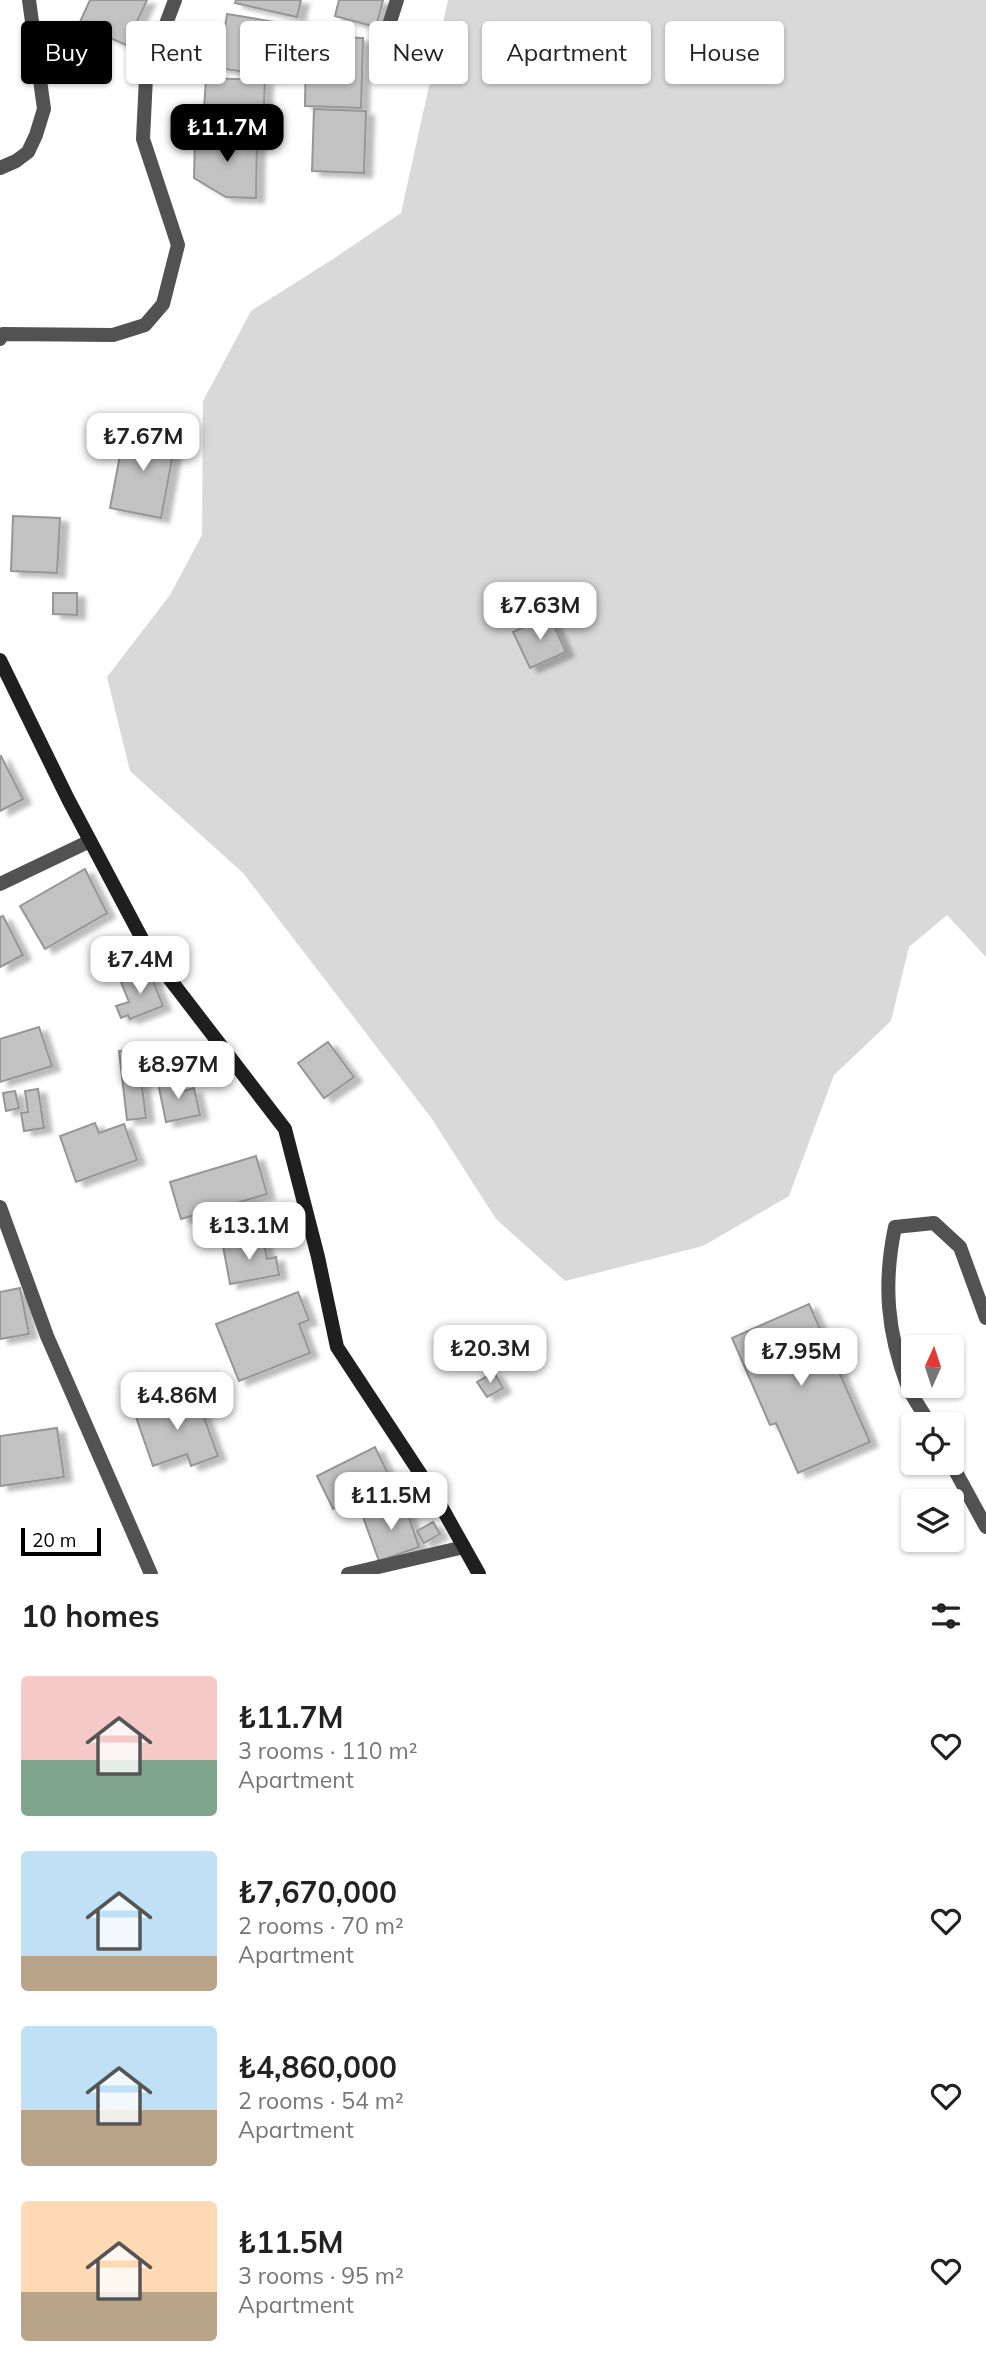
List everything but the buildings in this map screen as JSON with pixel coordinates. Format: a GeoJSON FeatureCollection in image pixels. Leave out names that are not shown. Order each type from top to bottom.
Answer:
{"type":"FeatureCollection","features":[{"type":"Feature","properties":{"kind":"main road"},"geometry":{"type":"LineString","coordinates":[[0,660],[90,841],[149,952],[285,1129],[318,1257],[337,1347],[437,1499],[479,1574]]}},
{"type":"Feature","properties":{"kind":"street"},"geometry":{"type":"LineString","coordinates":[[0,168],[16,162],[28,152],[44,109],[29,0]]}},
{"type":"Feature","properties":{"kind":"street"},"geometry":{"type":"LineString","coordinates":[[0,339],[3,334],[113,335],[145,325],[163,304],[178,245],[143,139],[146,77],[175,0]]}},
{"type":"Feature","properties":{"kind":"street"},"geometry":{"type":"LineString","coordinates":[[390,21],[397,0]]}},
{"type":"Feature","properties":{"kind":"street"},"geometry":{"type":"LineString","coordinates":[[0,884],[90,841]]}},
{"type":"Feature","properties":{"kind":"street"},"geometry":{"type":"LineString","coordinates":[[0,1206],[47,1336],[151,1574]]}},
{"type":"Feature","properties":{"kind":"street"},"geometry":{"type":"LineString","coordinates":[[923,1412],[909,1388],[889,1324],[888,1262],[895,1227],[934,1223],[960,1247],[986,1318]]}},
{"type":"Feature","properties":{"kind":"street"},"geometry":{"type":"LineString","coordinates":[[958,1475],[986,1527]]}},
{"type":"Feature","properties":{"kind":"street"},"geometry":{"type":"LineString","coordinates":[[348,1574],[464,1547]]}},
{"type":"Feature","properties":{"kind":"shaded area"},"geometry":{"type":"Polygon","coordinates":[[[448,0],[986,0],[986,957],[947,915],[909,947],[891,1021],[834,1075],[789,1196],[703,1246],[565,1281],[496,1219],[432,1119],[243,873],[130,771],[107,677],[170,595],[202,535],[203,401],[251,311],[401,213],[429,84],[468,84],[468,21],[443,21],[448,0]]]}}]}
